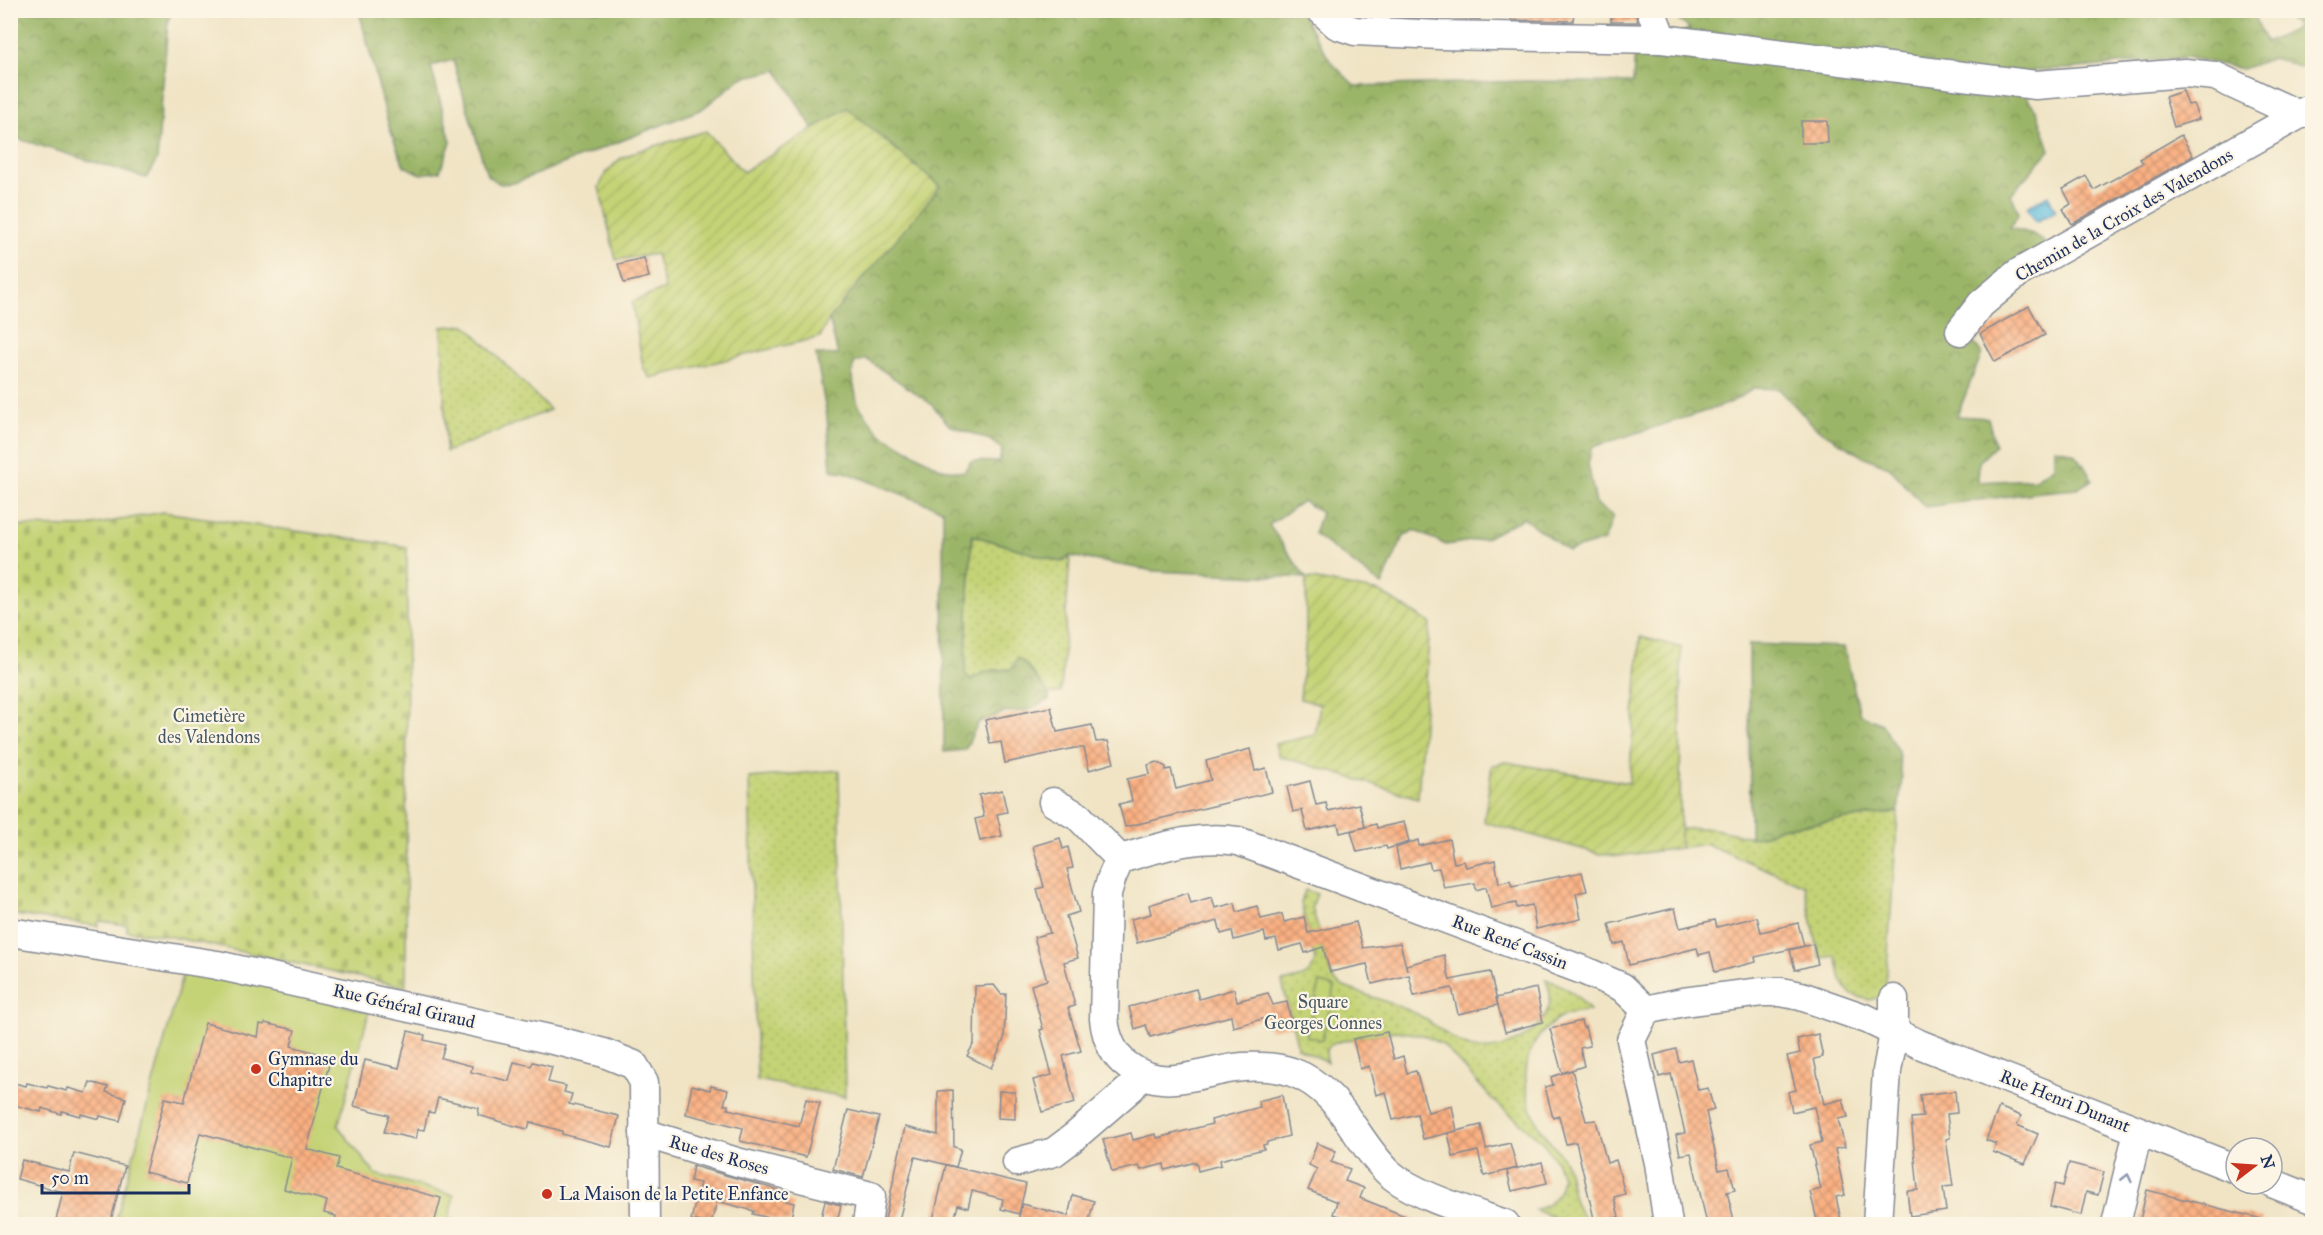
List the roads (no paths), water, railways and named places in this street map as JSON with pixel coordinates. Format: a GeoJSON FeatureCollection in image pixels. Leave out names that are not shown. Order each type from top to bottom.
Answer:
{"type":"FeatureCollection","features":[{"type":"Feature","properties":{"kind":"street"},"geometry":{"type":"LineString","coordinates":[[1321,10],[1337,25],[1355,32],[1405,22],[1662,39],[2037,85],[2185,73],[2215,76],[2305,111]]}},
{"type":"Feature","properties":{"kind":"street"},"geometry":{"type":"LineString","coordinates":[[1651,10],[1662,39]]}},
{"type":"Feature","properties":{"kind":"street","name":"Chemin de la Croix des Valendons"},"geometry":{"type":"LineString","coordinates":[[1960,331],[1980,304],[2018,273],[2305,111]]}},
{"type":"Feature","properties":{"kind":"street"},"geometry":{"type":"LineString","coordinates":[[1053,802],[1079,817],[1120,860],[1107,893],[1104,1019],[1113,1048],[1125,1064],[1140,1074],[1167,1081],[1240,1067],[1268,1067],[1293,1072],[1310,1080],[1329,1094],[1390,1174],[1424,1193],[1506,1224]]}},
{"type":"Feature","properties":{"kind":"street","name":"Rue René Cassin"},"geometry":{"type":"LineString","coordinates":[[1120,860],[1195,840],[1217,838],[1238,841],[1585,971],[1622,987],[1646,1010]]}},
{"type":"Feature","properties":{"kind":"street","name":"Rue Général Giraud"},"geometry":{"type":"LineString","coordinates":[[10,932],[217,964],[604,1053],[634,1065],[644,1082],[646,1104],[645,1224]]}},
{"type":"Feature","properties":{"kind":"street"},"geometry":{"type":"LineString","coordinates":[[1668,1224],[1661,1172],[1631,1040],[1646,1010],[1694,1001],[1762,992],[1781,992],[1800,996],[1867,1019],[1894,1033]]}},
{"type":"Feature","properties":{"kind":"street"},"geometry":{"type":"LineString","coordinates":[[1877,1224],[1887,1071],[1894,1033],[1894,999]]}},
{"type":"Feature","properties":{"kind":"street","name":"Rue Henri Dunant"},"geometry":{"type":"LineString","coordinates":[[1894,1033],[2224,1164]]}},
{"type":"Feature","properties":{"kind":"street"},"geometry":{"type":"LineString","coordinates":[[1017,1162],[1054,1152],[1132,1087],[1140,1074]]}},
{"type":"Feature","properties":{"kind":"street"},"geometry":{"type":"LineString","coordinates":[[2116,1224],[2138,1131]]}},
{"type":"Feature","properties":{"kind":"street","name":"Rue des Roses"},"geometry":{"type":"LineString","coordinates":[[644,1133],[737,1162],[871,1196],[867,1224]]}},
{"type":"Feature","properties":{"kind":"street"},"geometry":{"type":"LineString","coordinates":[[2284,1188],[2313,1199]]}},
{"type":"Feature","properties":{"kind":"water"},"geometry":{"type":"Polygon","coordinates":[[[2048,195],[2056,211],[2036,222],[2027,207],[2048,195]]]}},
{"type":"Feature","properties":{"kind":"place","name":"Gymnase du Chapitre"},"geometry":{"type":"Point","coordinates":[256,1069]}},
{"type":"Feature","properties":{"kind":"place","name":"La Maison de la Petite Enfance"},"geometry":{"type":"Point","coordinates":[547,1194]}},
{"type":"Feature","properties":{"kind":"park label","name":"Cimetière des Valendons"},"geometry":{"type":"Point","coordinates":[209,726]}},
{"type":"Feature","properties":{"kind":"park label","name":"Square Georges Connes"},"geometry":{"type":"Point","coordinates":[1323,1012]}}]}
